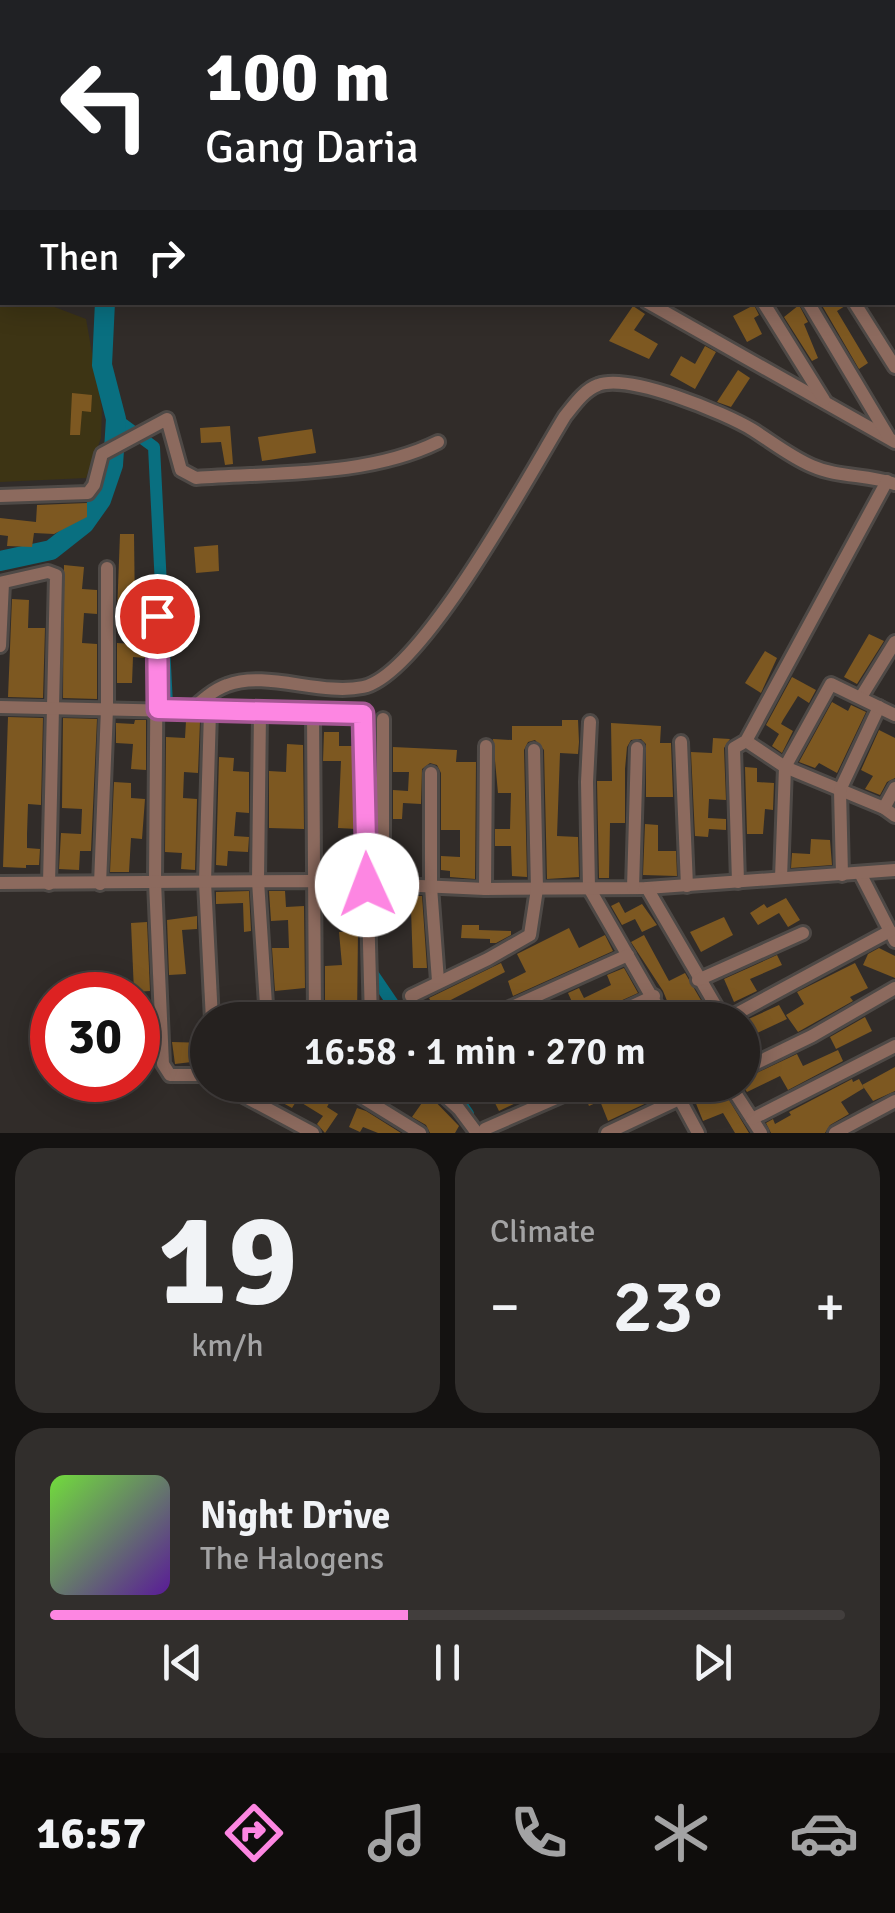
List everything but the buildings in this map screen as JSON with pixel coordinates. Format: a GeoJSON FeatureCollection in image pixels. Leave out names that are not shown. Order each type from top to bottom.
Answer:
{"type":"FeatureCollection","features":[{"type":"Feature","properties":{"kind":"street"},"geometry":{"type":"LineString","coordinates":[[653,305],[892,440]]}},
{"type":"Feature","properties":{"kind":"street"},"geometry":{"type":"LineString","coordinates":[[765,305],[825,402]]}},
{"type":"Feature","properties":{"kind":"street"},"geometry":{"type":"LineString","coordinates":[[810,305],[892,440]]}},
{"type":"Feature","properties":{"kind":"street"},"geometry":{"type":"LineString","coordinates":[[856,305],[895,367]]}},
{"type":"Feature","properties":{"kind":"street"},"geometry":{"type":"LineString","coordinates":[[192,709],[216,690],[236,682],[364,687],[394,672],[446,608],[565,416],[583,395],[598,385],[625,384],[699,405],[828,473],[891,482],[746,741],[736,745],[733,755],[738,882]]}},
{"type":"Feature","properties":{"kind":"street"},"geometry":{"type":"LineString","coordinates":[[0,496],[88,493],[94,485],[98,460],[167,419],[181,470],[196,478],[341,467],[414,454],[438,442]]}},
{"type":"Feature","properties":{"kind":"street"},"geometry":{"type":"LineString","coordinates":[[100,884],[107,709],[107,568]]}},
{"type":"Feature","properties":{"kind":"street"},"geometry":{"type":"LineString","coordinates":[[0,646],[2,583],[48,572],[56,575],[49,884]]}},
{"type":"Feature","properties":{"kind":"street"},"geometry":{"type":"LineString","coordinates":[[157,616],[155,882],[164,1070],[170,1076],[190,1075]]}},
{"type":"Feature","properties":{"kind":"street"},"geometry":{"type":"LineString","coordinates":[[861,697],[895,642]]}},
{"type":"Feature","properties":{"kind":"street"},"geometry":{"type":"LineString","coordinates":[[781,878],[785,767],[830,684],[895,715]]}},
{"type":"Feature","properties":{"kind":"street"},"geometry":{"type":"LineString","coordinates":[[842,874],[840,790],[879,706]]}},
{"type":"Feature","properties":{"kind":"street"},"geometry":{"type":"LineString","coordinates":[[0,707],[363,714],[375,885]]}},
{"type":"Feature","properties":{"kind":"street"},"geometry":{"type":"LineString","coordinates":[[313,711],[314,1002]]}},
{"type":"Feature","properties":{"kind":"street"},"geometry":{"type":"LineString","coordinates":[[210,712],[205,882],[211,1002]]}},
{"type":"Feature","properties":{"kind":"street"},"geometry":{"type":"LineString","coordinates":[[260,712],[258,881],[266,1002]]}},
{"type":"Feature","properties":{"kind":"street"},"geometry":{"type":"LineString","coordinates":[[372,1002],[383,720]]}},
{"type":"Feature","properties":{"kind":"street"},"geometry":{"type":"LineString","coordinates":[[590,722],[590,888],[657,1002]]}},
{"type":"Feature","properties":{"kind":"street"},"geometry":{"type":"LineString","coordinates":[[746,741],[785,767],[892,813],[895,788]]}},
{"type":"Feature","properties":{"kind":"street"},"geometry":{"type":"LineString","coordinates":[[681,742],[688,886]]}},
{"type":"Feature","properties":{"kind":"street"},"geometry":{"type":"LineString","coordinates":[[485,889],[486,746]]}},
{"type":"Feature","properties":{"kind":"street"},"geometry":{"type":"LineString","coordinates":[[637,748],[640,888],[712,1002]]}},
{"type":"Feature","properties":{"kind":"street"},"geometry":{"type":"LineString","coordinates":[[411,996],[530,934],[536,889],[534,750]]}},
{"type":"Feature","properties":{"kind":"street"},"geometry":{"type":"LineString","coordinates":[[431,773],[438,980]]}},
{"type":"Feature","properties":{"kind":"street"},"geometry":{"type":"LineString","coordinates":[[0,883],[258,881],[485,889],[640,888],[895,870]]}},
{"type":"Feature","properties":{"kind":"street"},"geometry":{"type":"LineString","coordinates":[[760,1002],[892,936],[860,873]]}},
{"type":"Feature","properties":{"kind":"street"},"geometry":{"type":"LineString","coordinates":[[698,980],[803,932]]}},
{"type":"Feature","properties":{"kind":"street"},"geometry":{"type":"LineString","coordinates":[[524,1002],[628,956]]}},
{"type":"Feature","properties":{"kind":"street"},"geometry":{"type":"LineString","coordinates":[[760,1061],[895,988]]}},
{"type":"Feature","properties":{"kind":"street"},"geometry":{"type":"LineString","coordinates":[[641,1002],[654,996]]}},
{"type":"Feature","properties":{"kind":"street"},"geometry":{"type":"LineString","coordinates":[[752,1119],[895,1046]]}},
{"type":"Feature","properties":{"kind":"street"},"geometry":{"type":"LineString","coordinates":[[255,1102],[313,1133]]}},
{"type":"Feature","properties":{"kind":"street"},"geometry":{"type":"LineString","coordinates":[[370,1102],[420,1133]]}},
{"type":"Feature","properties":{"kind":"street"},"geometry":{"type":"LineString","coordinates":[[451,1102],[481,1131],[547,1102]]}},
{"type":"Feature","properties":{"kind":"street"},"geometry":{"type":"LineString","coordinates":[[607,1133],[673,1102]]}},
{"type":"Feature","properties":{"kind":"street"},"geometry":{"type":"LineString","coordinates":[[681,1102],[698,1133]]}},
{"type":"Feature","properties":{"kind":"street"},"geometry":{"type":"LineString","coordinates":[[741,1102],[760,1133]]}},
{"type":"Feature","properties":{"kind":"street"},"geometry":{"type":"LineString","coordinates":[[835,1133],[895,1102]]}},
{"type":"Feature","properties":{"kind":"sand"},"geometry":{"type":"Polygon","coordinates":[[[0,305],[49,305],[86,319],[102,409],[101,438],[86,478],[0,482],[0,305]]]}},
{"type":"Feature","properties":{"kind":"waterway"},"geometry":{"type":"LineString","coordinates":[[0,561],[51,550],[84,524],[101,500],[113,465],[116,419],[102,365],[105,305]]}},
{"type":"Feature","properties":{"kind":"waterway"},"geometry":{"type":"LineString","coordinates":[[116,419],[154,447],[167,705],[181,705]]}},
{"type":"Feature","properties":{"kind":"waterway"},"geometry":{"type":"LineString","coordinates":[[372,962],[372,973],[392,1002]]}},
{"type":"Feature","properties":{"kind":"waterway"},"geometry":{"type":"LineString","coordinates":[[460,1102],[468,1114]]}},
{"type":"Feature","properties":{"kind":"route"},"geometry":{"type":"LineString","coordinates":[[157,616],[158,709],[363,714],[367,885]]}}]}
